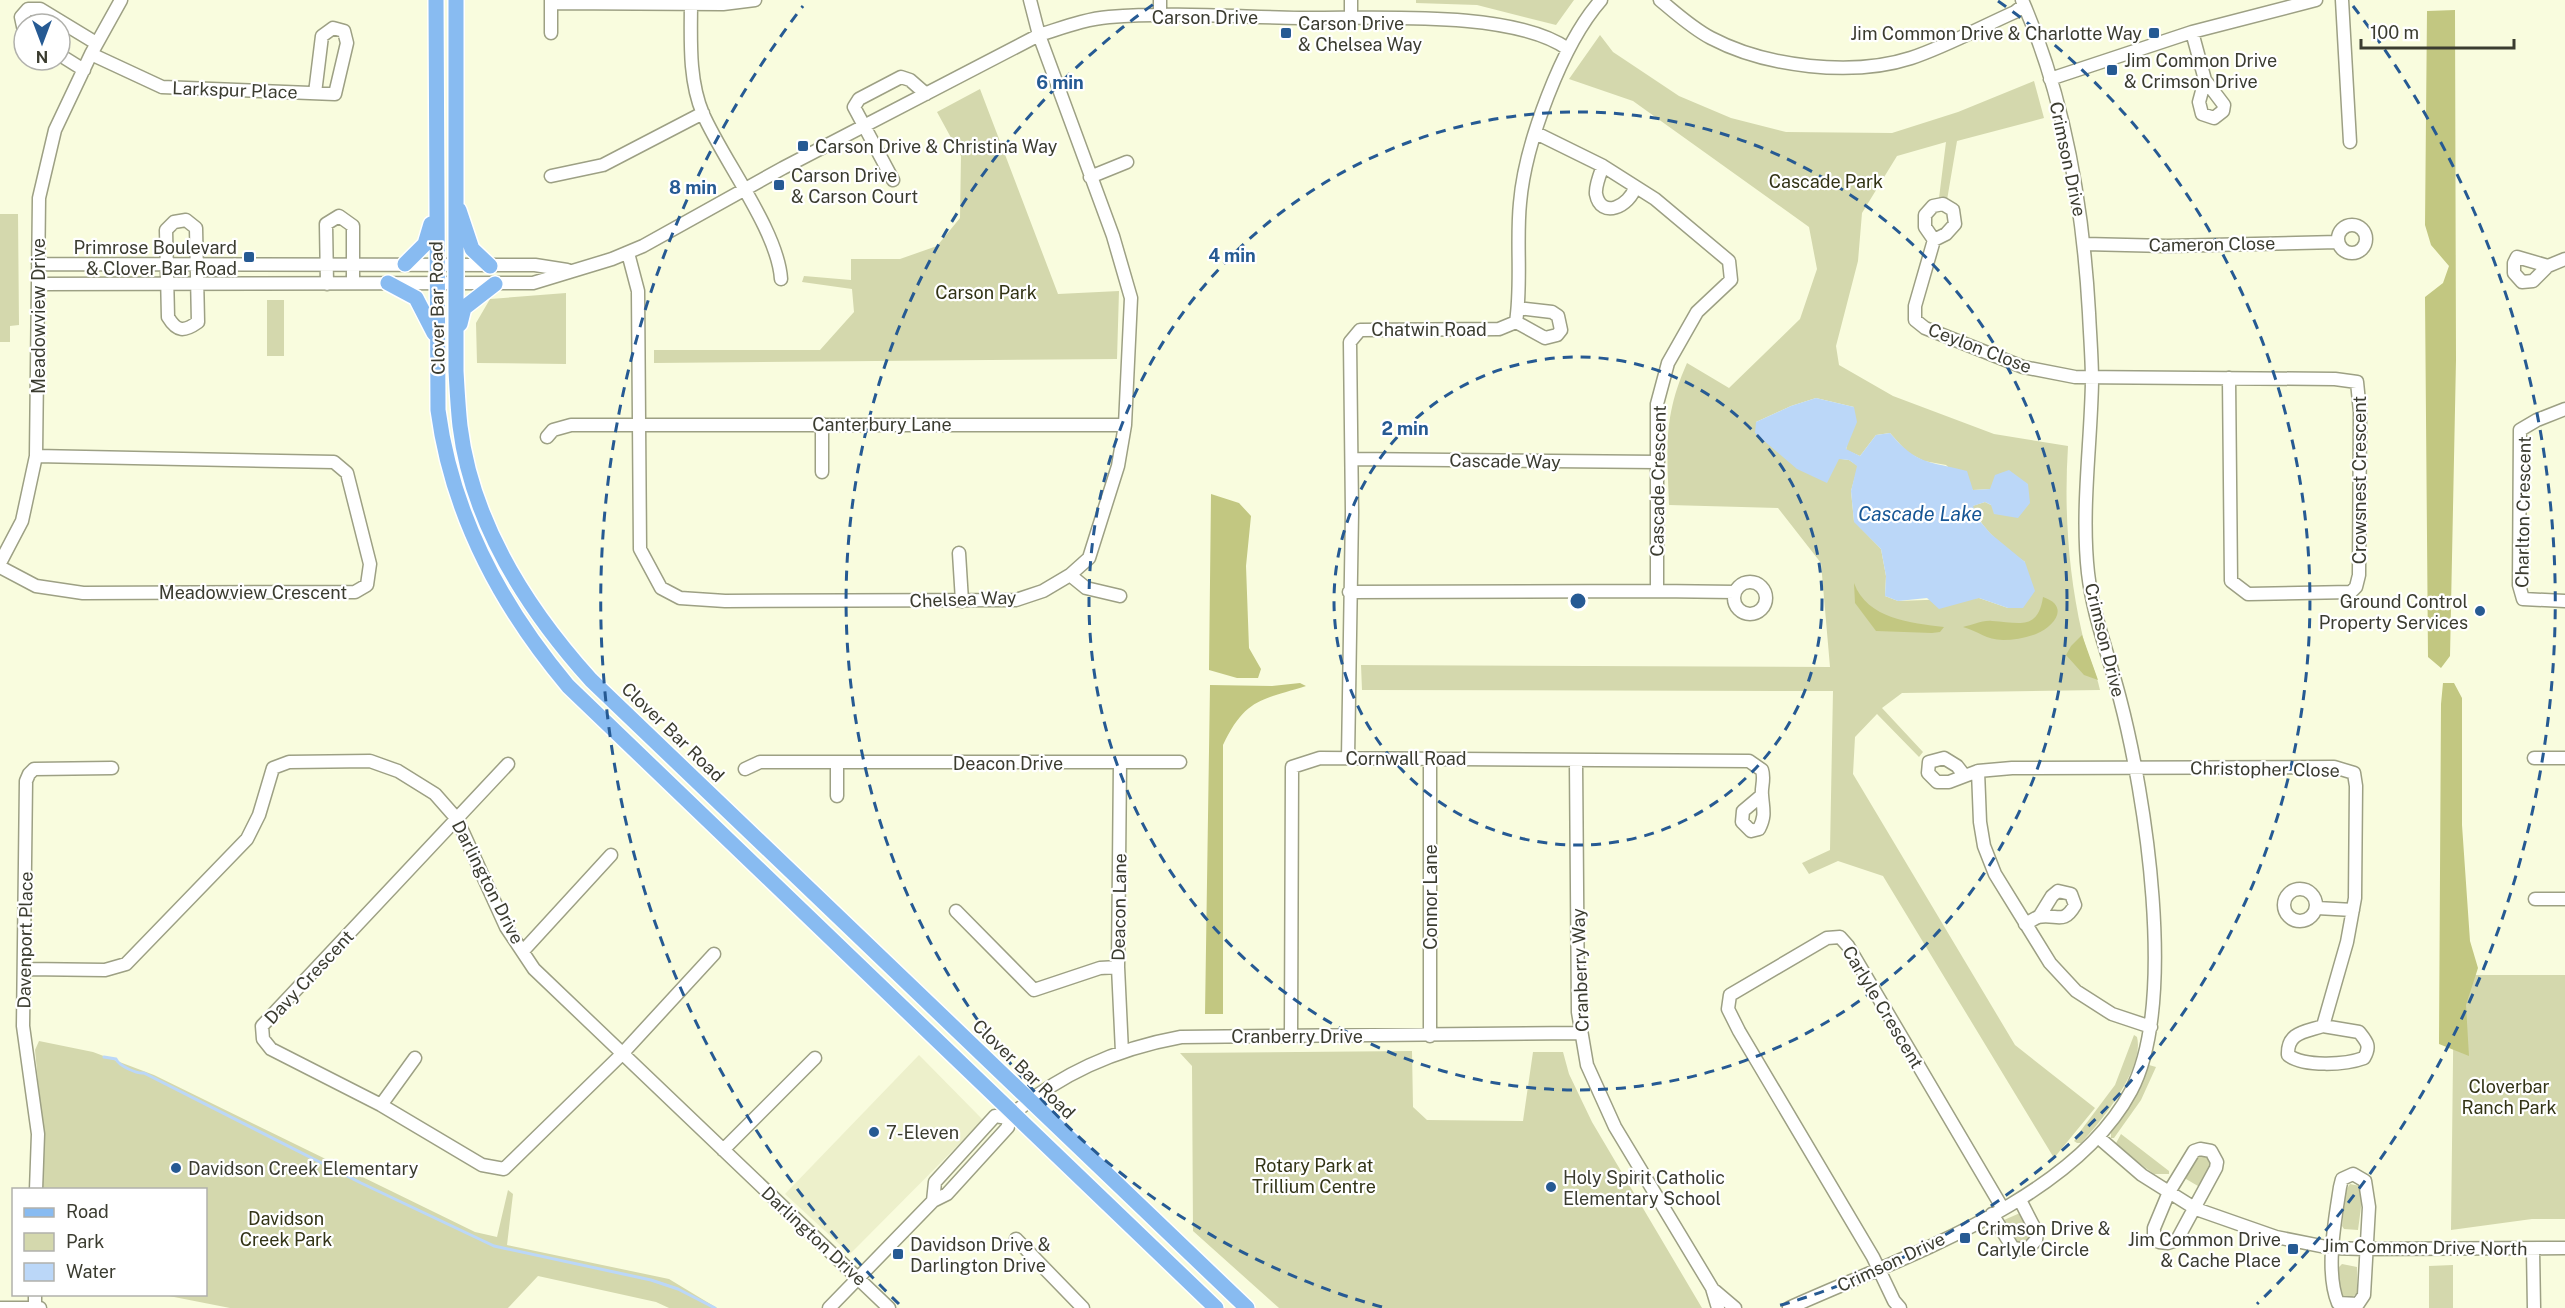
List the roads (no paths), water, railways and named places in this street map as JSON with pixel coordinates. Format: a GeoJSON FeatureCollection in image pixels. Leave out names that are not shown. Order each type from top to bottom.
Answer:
{"type":"FeatureCollection","features":[{"type":"Feature","properties":{"kind":"main road","name":"Clover Bar Road"},"geometry":{"type":"LineString","coordinates":[[436,0],[435,213],[438,410],[443,448],[454,490],[484,563],[503,598],[538,650],[568,686],[1011,1116],[1216,1308]]}},
{"type":"Feature","properties":{"kind":"main road","name":"Clover Bar Road"},"geometry":{"type":"LineString","coordinates":[[456,0],[455,265],[460,428],[480,503],[511,575],[562,648],[598,687],[1246,1308]]}},
{"type":"Feature","properties":{"kind":"main road"},"geometry":{"type":"LineString","coordinates":[[455,197],[472,249],[490,266]]}},
{"type":"Feature","properties":{"kind":"main road"},"geometry":{"type":"LineString","coordinates":[[405,264],[425,244],[435,213]]}},
{"type":"Feature","properties":{"kind":"main road"},"geometry":{"type":"LineString","coordinates":[[388,284],[416,298],[436,339]]}},
{"type":"Feature","properties":{"kind":"main road"},"geometry":{"type":"LineString","coordinates":[[456,342],[465,308],[495,284]]}},
{"type":"Feature","properties":{"kind":"street","name":"Meadowview Drive"},"geometry":{"type":"LineString","coordinates":[[0,565],[21,521],[36,456],[39,198],[55,130],[94,49],[121,0]]}},
{"type":"Feature","properties":{"kind":"street"},"geometry":{"type":"LineString","coordinates":[[551,33],[551,1],[755,0]]}},
{"type":"Feature","properties":{"kind":"street","name":"Chelsea Way"},"geometry":{"type":"LineString","coordinates":[[628,253],[638,291],[640,549],[661,588],[680,598],[725,601],[1017,600],[1043,591],[1070,575],[1089,558],[1118,466],[1125,424],[1131,298],[1113,236],[1039,35],[1030,0]]}},
{"type":"Feature","properties":{"kind":"street"},"geometry":{"type":"LineString","coordinates":[[1160,0],[1160,16]]}},
{"type":"Feature","properties":{"kind":"street"},"geometry":{"type":"LineString","coordinates":[[1351,0],[1351,18]]}},
{"type":"Feature","properties":{"kind":"street"},"geometry":{"type":"LineString","coordinates":[[1518,308],[1552,312],[1558,316],[1561,330],[1557,335],[1545,338],[1516,322],[1520,203],[1524,174],[1536,133],[1568,49],[1601,0]]}},
{"type":"Feature","properties":{"kind":"street"},"geometry":{"type":"LineString","coordinates":[[1660,0],[1689,25],[1713,39],[1767,58],[1823,68],[1863,66],[1911,58],[2015,12],[2023,2]]}},
{"type":"Feature","properties":{"kind":"street"},"geometry":{"type":"LineString","coordinates":[[2050,79],[2192,32],[2316,0]]}},
{"type":"Feature","properties":{"kind":"street"},"geometry":{"type":"LineString","coordinates":[[2342,0],[2350,142]]}},
{"type":"Feature","properties":{"kind":"street"},"geometry":{"type":"LineString","coordinates":[[691,2],[693,69],[703,113],[773,247],[781,279]]}},
{"type":"Feature","properties":{"kind":"street","name":"Crimson Drive"},"geometry":{"type":"LineString","coordinates":[[1789,1308],[1880,1269],[1997,1212],[2055,1178],[2098,1137],[2118,1112],[2133,1088],[2144,1060],[2151,1027],[2154,990],[2152,903],[2145,834],[2120,698],[2095,612],[2088,572],[2092,377],[2085,244],[2074,173],[2050,79],[2023,2]]}},
{"type":"Feature","properties":{"kind":"street"},"geometry":{"type":"LineString","coordinates":[[25,12],[28,9],[40,9],[44,12]]}},
{"type":"Feature","properties":{"kind":"street","name":"Carson Drive"},"geometry":{"type":"LineString","coordinates":[[38,284],[533,283],[568,270],[628,253],[1039,35],[1101,18],[1160,16],[1351,18],[1485,23],[1556,40],[1568,49]]}},
{"type":"Feature","properties":{"kind":"street","name":"Larkspur Place"},"geometry":{"type":"LineString","coordinates":[[94,49],[162,87],[335,94],[347,43],[344,31],[333,28],[322,36],[315,93]]}},
{"type":"Feature","properties":{"kind":"street"},"geometry":{"type":"LineString","coordinates":[[2192,32],[2205,80]]}},
{"type":"Feature","properties":{"kind":"street"},"geometry":{"type":"LineString","coordinates":[[72,33],[94,49]]}},
{"type":"Feature","properties":{"kind":"street"},"geometry":{"type":"LineString","coordinates":[[72,62],[84,70]]}},
{"type":"Feature","properties":{"kind":"street"},"geometry":{"type":"LineString","coordinates":[[893,180],[854,111],[855,103],[897,78],[905,78],[926,94]]}},
{"type":"Feature","properties":{"kind":"street"},"geometry":{"type":"LineString","coordinates":[[550,176],[603,165],[703,113]]}},
{"type":"Feature","properties":{"kind":"street","name":"Cascade Crescent"},"geometry":{"type":"LineString","coordinates":[[1536,133],[1603,166],[1635,187],[1683,221],[1729,261],[1731,280],[1697,312],[1668,363],[1657,404],[1658,591]]}},
{"type":"Feature","properties":{"kind":"street"},"geometry":{"type":"LineString","coordinates":[[1090,177],[1126,162]]}},
{"type":"Feature","properties":{"kind":"street"},"geometry":{"type":"LineString","coordinates":[[1603,166],[1596,191],[1597,197],[1605,207],[1618,208],[1628,202],[1635,187]]}},
{"type":"Feature","properties":{"kind":"street"},"geometry":{"type":"LineString","coordinates":[[327,284],[326,224],[339,216],[353,226],[353,283]]}},
{"type":"Feature","properties":{"kind":"street"},"geometry":{"type":"LineString","coordinates":[[186,219],[195,228],[195,264],[198,322],[188,330],[181,331],[174,327],[168,317],[166,230],[174,222],[186,219]]}},
{"type":"Feature","properties":{"kind":"street","name":"Ceylon Close"},"geometry":{"type":"LineString","coordinates":[[1934,240],[1915,306],[1915,320],[1925,328],[2023,367],[2075,377],[2092,377]]}},
{"type":"Feature","properties":{"kind":"street","name":"Cameron Close"},"geometry":{"type":"LineString","coordinates":[[2085,244],[2167,246],[2338,242]]}},
{"type":"Feature","properties":{"kind":"street"},"geometry":{"type":"LineString","coordinates":[[2548,266],[2565,259]]}},
{"type":"Feature","properties":{"kind":"street","name":"Carson Drive"},"geometry":{"type":"LineString","coordinates":[[38,264],[535,265],[568,270]]}},
{"type":"Feature","properties":{"kind":"street","name":"Chatwin Road"},"geometry":{"type":"LineString","coordinates":[[1348,758],[1352,459],[1350,342],[1360,330],[1499,329],[1516,322]]}},
{"type":"Feature","properties":{"kind":"street","name":"Crowsnest Crescent"},"geometry":{"type":"LineString","coordinates":[[2092,377],[2229,378],[2343,379],[2358,382],[2360,412],[2358,575],[2356,587],[2351,592],[2248,594],[2231,581],[2229,378]]}},
{"type":"Feature","properties":{"kind":"street","name":"Charlton Crescent"},"geometry":{"type":"LineString","coordinates":[[2565,409],[2537,420],[2520,430],[2519,561],[2519,585],[2523,598],[2565,601]]}},
{"type":"Feature","properties":{"kind":"street"},"geometry":{"type":"LineString","coordinates":[[822,424],[822,472]]}},
{"type":"Feature","properties":{"kind":"street","name":"Canterbury Lane"},"geometry":{"type":"LineString","coordinates":[[547,437],[553,430],[571,425],[1125,424]]}},
{"type":"Feature","properties":{"kind":"street","name":"Meadowview Crescent"},"geometry":{"type":"LineString","coordinates":[[0,565],[36,586],[83,593],[355,592],[367,585],[370,564],[347,473],[334,462],[36,456]]}},
{"type":"Feature","properties":{"kind":"street","name":"Cascade Way"},"geometry":{"type":"LineString","coordinates":[[1352,459],[1658,462]]}},
{"type":"Feature","properties":{"kind":"street"},"geometry":{"type":"LineString","coordinates":[[959,553],[962,601]]}},
{"type":"Feature","properties":{"kind":"street"},"geometry":{"type":"LineString","coordinates":[[1070,575],[1086,588],[1120,596]]}},
{"type":"Feature","properties":{"kind":"street"},"geometry":{"type":"LineString","coordinates":[[1349,592],[1735,592]]}},
{"type":"Feature","properties":{"kind":"street","name":"Cornwall Road"},"geometry":{"type":"LineString","coordinates":[[1291,1036],[1292,766],[1320,758],[1576,762],[1749,761],[1762,770],[1762,795]]}},
{"type":"Feature","properties":{"kind":"street","name":"Connor Lane"},"geometry":{"type":"LineString","coordinates":[[1430,758],[1430,1036]]}},
{"type":"Feature","properties":{"kind":"street"},"geometry":{"type":"LineString","coordinates":[[2534,758],[2565,759]]}},
{"type":"Feature","properties":{"kind":"street","name":"Darlington Drive"},"geometry":{"type":"LineString","coordinates":[[26,969],[105,970],[126,964],[247,838],[259,815],[273,768],[289,762],[370,761],[419,782],[435,794],[457,819],[506,927],[534,969],[889,1308]]}},
{"type":"Feature","properties":{"kind":"street","name":"Deacon Drive"},"geometry":{"type":"LineString","coordinates":[[745,769],[760,762],[1180,762]]}},
{"type":"Feature","properties":{"kind":"street","name":"Cranberry Way"},"geometry":{"type":"LineString","coordinates":[[1576,762],[1580,1032],[1587,1065],[1599,1097],[1712,1288],[1719,1308]]}},
{"type":"Feature","properties":{"kind":"street"},"geometry":{"type":"LineString","coordinates":[[837,763],[837,796]]}},
{"type":"Feature","properties":{"kind":"street","name":"Deacon Lane"},"geometry":{"type":"LineString","coordinates":[[1120,763],[1118,967],[1122,1052]]}},
{"type":"Feature","properties":{"kind":"street","name":"Davy Crescent"},"geometry":{"type":"LineString","coordinates":[[508,764],[262,1026],[262,1039],[271,1049],[381,1105],[482,1165],[504,1169],[622,1054]]}},
{"type":"Feature","properties":{"kind":"street"},"geometry":{"type":"LineString","coordinates":[[1964,775],[1978,771],[2012,768],[2134,767]]}},
{"type":"Feature","properties":{"kind":"street","name":"Christopher Close"},"geometry":{"type":"LineString","coordinates":[[2134,767],[2334,767],[2354,773],[2356,786],[2353,910],[2323,1026]]}},
{"type":"Feature","properties":{"kind":"street","name":"Davenport Place"},"geometry":{"type":"LineString","coordinates":[[36,1188],[38,1134],[23,1026],[26,969],[26,790],[29,774],[40,769],[112,768]]}},
{"type":"Feature","properties":{"kind":"street"},"geometry":{"type":"LineString","coordinates":[[1978,771],[1980,822],[1984,846],[1995,874],[2050,963],[2076,991],[2112,1014],[2151,1027]]}},
{"type":"Feature","properties":{"kind":"street"},"geometry":{"type":"LineString","coordinates":[[523,951],[611,855]]}},
{"type":"Feature","properties":{"kind":"street"},"geometry":{"type":"LineString","coordinates":[[2535,899],[2565,899]]}},
{"type":"Feature","properties":{"kind":"street"},"geometry":{"type":"LineString","coordinates":[[2317,908],[2353,910]]}},
{"type":"Feature","properties":{"kind":"street"},"geometry":{"type":"LineString","coordinates":[[956,912],[1034,990],[1100,968],[1118,967]]}},
{"type":"Feature","properties":{"kind":"street"},"geometry":{"type":"LineString","coordinates":[[2025,924],[2039,917]]}},
{"type":"Feature","properties":{"kind":"street","name":"Carlyle Crescent"},"geometry":{"type":"LineString","coordinates":[[1880,1269],[1728,1009],[1730,995],[1827,938],[1840,937],[1848,946],[1997,1212]]}},
{"type":"Feature","properties":{"kind":"street"},"geometry":{"type":"LineString","coordinates":[[622,1054],[714,954]]}},
{"type":"Feature","properties":{"kind":"street"},"geometry":{"type":"LineString","coordinates":[[2323,1026],[2359,1032],[2368,1044],[2364,1058],[2354,1061],[2312,1062],[2295,1060],[2288,1055],[2288,1044],[2293,1036],[2323,1026]]}},
{"type":"Feature","properties":{"kind":"street","name":"Cranberry Drive"},"geometry":{"type":"LineString","coordinates":[[858,1277],[933,1201],[935,1182],[995,1116],[1011,1116],[1028,1101],[1092,1063],[1138,1045],[1181,1037],[1430,1036],[1580,1032]]}},
{"type":"Feature","properties":{"kind":"street"},"geometry":{"type":"LineString","coordinates":[[381,1105],[415,1058]]}},
{"type":"Feature","properties":{"kind":"street"},"geometry":{"type":"LineString","coordinates":[[723,1150],[815,1058]]}},
{"type":"Feature","properties":{"kind":"street","name":"Jim Common Drive North"},"geometry":{"type":"LineString","coordinates":[[2098,1137],[2142,1175],[2196,1209],[2276,1237],[2331,1248],[2533,1250],[2565,1248]]}},
{"type":"Feature","properties":{"kind":"street"},"geometry":{"type":"LineString","coordinates":[[2200,1149],[2211,1151],[2217,1162],[2217,1168],[2196,1209],[2177,1240],[2168,1243],[2159,1242],[2154,1234],[2154,1228],[2169,1192],[2194,1151],[2200,1149]]}},
{"type":"Feature","properties":{"kind":"street"},"geometry":{"type":"LineString","coordinates":[[2353,1174],[2365,1181],[2368,1188],[2366,1249],[2364,1295],[2358,1304],[2347,1306],[2338,1303],[2334,1293],[2331,1248],[2342,1179],[2353,1174]]}},
{"type":"Feature","properties":{"kind":"street"},"geometry":{"type":"LineString","coordinates":[[1997,1212],[2013,1248],[2027,1250],[2037,1240],[2037,1233],[2020,1200]]}},
{"type":"Feature","properties":{"kind":"street"},"geometry":{"type":"LineString","coordinates":[[1016,1239],[1083,1308]]}},
{"type":"Feature","properties":{"kind":"street"},"geometry":{"type":"LineString","coordinates":[[2533,1250],[2534,1308]]}},
{"type":"Feature","properties":{"kind":"street"},"geometry":{"type":"LineString","coordinates":[[1880,1269],[1894,1301],[1900,1308]]}},
{"type":"Feature","properties":{"kind":"street"},"geometry":{"type":"LineString","coordinates":[[829,1308],[858,1277]]}},
{"type":"Feature","properties":{"kind":"street","name":"Cranberry Way"},"geometry":{"type":"LineString","coordinates":[[1712,1288],[1735,1308]]}},
{"type":"Feature","properties":{"kind":"street"},"geometry":{"type":"LineString","coordinates":[[0,1308],[40,1308]]}},
{"type":"Feature","properties":{"kind":"water","name":"Cascade Lake"},"geometry":{"type":"Polygon","coordinates":[[[1816,398],[1854,407],[1857,422],[1846,449],[1860,456],[1876,435],[1890,433],[1908,451],[1924,460],[1967,471],[1973,490],[1990,489],[1995,475],[2009,470],[2028,484],[2030,503],[2018,518],[1994,514],[1991,505],[1985,502],[1973,506],[1978,519],[1991,534],[2025,562],[2035,591],[2023,608],[2008,608],[1979,598],[1939,609],[1927,598],[1898,601],[1885,596],[1886,576],[1881,549],[1854,522],[1851,491],[1857,466],[1849,460],[1839,459],[1827,483],[1797,469],[1755,433],[1756,422],[1791,406],[1816,398]]]}},
{"type":"Feature","properties":{"kind":"waterway"},"geometry":{"type":"LineString","coordinates":[[104,1057],[116,1059],[128,1069],[144,1073],[361,1183],[494,1246],[651,1280],[678,1289],[715,1308]]}},
{"type":"Feature","properties":{"kind":"place","name":"Carson Drive & Chelsea Way"},"geometry":{"type":"Point","coordinates":[1286,33]}},
{"type":"Feature","properties":{"kind":"place","name":"Jim Common Drive & Charlotte Way"},"geometry":{"type":"Point","coordinates":[2154,33]}},
{"type":"Feature","properties":{"kind":"place","name":"Jim Common Drive & Crimson Drive"},"geometry":{"type":"Point","coordinates":[2112,70]}},
{"type":"Feature","properties":{"kind":"place","name":"Carson Drive & Christina Way"},"geometry":{"type":"Point","coordinates":[803,146]}},
{"type":"Feature","properties":{"kind":"place","name":"Carson Drive & Carson Court"},"geometry":{"type":"Point","coordinates":[779,185]}},
{"type":"Feature","properties":{"kind":"place","name":"Primrose Boulevard & Clover Bar Road"},"geometry":{"type":"Point","coordinates":[249,257]}},
{"type":"Feature","properties":{"kind":"place","name":"Ground Control Property Services"},"geometry":{"type":"Point","coordinates":[2480,611]}},
{"type":"Feature","properties":{"kind":"place","name":"7-Eleven"},"geometry":{"type":"Point","coordinates":[874,1132]}},
{"type":"Feature","properties":{"kind":"place","name":"Davidson Creek Elementary"},"geometry":{"type":"Point","coordinates":[176,1168]}},
{"type":"Feature","properties":{"kind":"place","name":"Holy Spirit Catholic Elementary School"},"geometry":{"type":"Point","coordinates":[1551,1187]}},
{"type":"Feature","properties":{"kind":"place","name":"Crimson Drive & Carlyle Circle"},"geometry":{"type":"Point","coordinates":[1965,1238]}},
{"type":"Feature","properties":{"kind":"place","name":"Jim Common Drive & Cache Place"},"geometry":{"type":"Point","coordinates":[2293,1249]}},
{"type":"Feature","properties":{"kind":"place","name":"Davidson Drive & Darlington Drive"},"geometry":{"type":"Point","coordinates":[898,1254]}},
{"type":"Feature","properties":{"kind":"park label","name":"Cascade Park"},"geometry":{"type":"Point","coordinates":[1826,181]}},
{"type":"Feature","properties":{"kind":"park label","name":"Carson Park"},"geometry":{"type":"Point","coordinates":[986,292]}},
{"type":"Feature","properties":{"kind":"park label","name":"Cloverbar Ranch Park"},"geometry":{"type":"Point","coordinates":[2509,1096]}},
{"type":"Feature","properties":{"kind":"park label","name":"Rotary Park at Trillium Centre"},"geometry":{"type":"Point","coordinates":[1314,1175]}},
{"type":"Feature","properties":{"kind":"park label","name":"Davidson Creek Park"},"geometry":{"type":"Point","coordinates":[286,1228]}}]}
